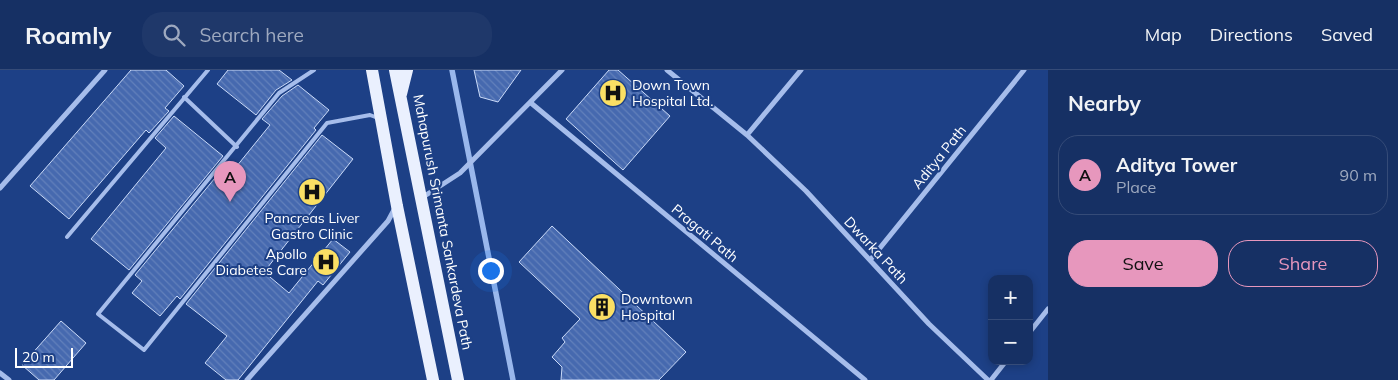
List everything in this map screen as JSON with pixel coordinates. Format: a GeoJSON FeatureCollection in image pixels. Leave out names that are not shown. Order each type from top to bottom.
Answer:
{"type":"FeatureCollection","features":[{"type":"Feature","properties":{"kind":"main road"},"geometry":{"type":"LineString","coordinates":[[372,70],[397,206],[433,380]]}},
{"type":"Feature","properties":{"kind":"main road","name":"Mahapurush Srimanta Sankardeva Path"},"geometry":{"type":"LineString","coordinates":[[407,70],[400,98],[458,380]]}},
{"type":"Feature","properties":{"kind":"main road"},"geometry":{"type":"LineString","coordinates":[[396,74],[400,98]]}},
{"type":"Feature","properties":{"kind":"street"},"geometry":{"type":"LineString","coordinates":[[0,188],[105,70]]}},
{"type":"Feature","properties":{"kind":"street"},"geometry":{"type":"LineString","coordinates":[[420,198],[460,174],[562,70]]}},
{"type":"Feature","properties":{"kind":"street","name":"Dwarka Path"},"geometry":{"type":"LineString","coordinates":[[667,70],[747,135],[806,191],[871,259],[929,324],[990,380]]}},
{"type":"Feature","properties":{"kind":"street"},"geometry":{"type":"LineString","coordinates":[[747,135],[801,70]]}},
{"type":"Feature","properties":{"kind":"street","name":"Aditya Path"},"geometry":{"type":"LineString","coordinates":[[871,259],[1024,70]]}},
{"type":"Feature","properties":{"kind":"street","name":"Pragati Path"},"geometry":{"type":"LineString","coordinates":[[531,102],[865,380]]}},
{"type":"Feature","properties":{"kind":"street"},"geometry":{"type":"LineString","coordinates":[[247,380],[388,221],[397,206]]}},
{"type":"Feature","properties":{"kind":"street"},"geometry":{"type":"LineString","coordinates":[[1033,328],[1048,310]]}},
{"type":"Feature","properties":{"kind":"street"},"geometry":{"type":"LineString","coordinates":[[990,380],[1003,365]]}},
{"type":"Feature","properties":{"kind":"street"},"geometry":{"type":"LineString","coordinates":[[0,373],[9,380]]}},
{"type":"Feature","properties":{"kind":"lane"},"geometry":{"type":"LineString","coordinates":[[67,237],[208,70]]}},
{"type":"Feature","properties":{"kind":"lane"},"geometry":{"type":"LineString","coordinates":[[314,70],[280,93],[98,314],[144,350],[327,123],[370,115],[380,118]]}},
{"type":"Feature","properties":{"kind":"lane"},"geometry":{"type":"LineString","coordinates":[[184,97],[237,147]]}},
{"type":"Feature","properties":{"kind":"building"},"geometry":{"type":"Polygon","coordinates":[[[131,70],[166,70],[184,86],[165,108],[169,111],[149,133],[146,130],[69,219],[30,186],[131,70]]]}},
{"type":"Feature","properties":{"kind":"building"},"geometry":{"type":"Polygon","coordinates":[[[228,70],[279,70],[292,80],[276,90],[256,115],[217,84],[228,70]]]}},
{"type":"Feature","properties":{"kind":"building"},"geometry":{"type":"Polygon","coordinates":[[[474,70],[521,70],[498,102],[480,97],[474,70]]]}},
{"type":"Feature","properties":{"kind":"building"},"geometry":{"type":"Polygon","coordinates":[[[609,70],[618,70],[670,116],[623,170],[566,119],[609,70]]]}},
{"type":"Feature","properties":{"kind":"building"},"geometry":{"type":"Polygon","coordinates":[[[298,85],[329,110],[314,128],[316,130],[180,299],[177,296],[160,316],[132,293],[142,281],[135,275],[229,161],[236,167],[270,125],[262,119],[282,96],[298,85]]]}},
{"type":"Feature","properties":{"kind":"building"},"geometry":{"type":"Polygon","coordinates":[[[174,116],[223,156],[129,270],[91,239],[166,148],[155,138],[174,116]]]}},
{"type":"Feature","properties":{"kind":"building"},"geometry":{"type":"Polygon","coordinates":[[[322,135],[353,159],[264,272],[289,293],[333,239],[350,252],[323,285],[318,281],[238,380],[226,380],[205,363],[227,336],[186,304],[322,135]]]}},
{"type":"Feature","properties":{"kind":"building","name":"Downtown Hospital"},"geometry":{"type":"Polygon","coordinates":[[[552,226],[686,352],[659,380],[561,380],[562,367],[552,357],[565,342],[562,338],[580,319],[519,262],[552,226]]]}},
{"type":"Feature","properties":{"kind":"building"},"geometry":{"type":"Polygon","coordinates":[[[61,321],[86,343],[54,380],[39,380],[22,365],[61,321]]]}},
{"type":"Feature","properties":{"kind":"waterway"},"geometry":{"type":"LineString","coordinates":[[452,70],[513,380]]}},
{"type":"Feature","properties":{"kind":"place","name":"Down Town Hospital Ltd."},"geometry":{"type":"Point","coordinates":[613,93]}},
{"type":"Feature","properties":{"kind":"place","name":"Pancreas Liver Gastro Clinic"},"geometry":{"type":"Point","coordinates":[312,192]}},
{"type":"Feature","properties":{"kind":"place","name":"Aditya Tower"},"geometry":{"type":"Point","coordinates":[230,202]}},
{"type":"Feature","properties":{"kind":"place","name":"Apollo Diabetes Care"},"geometry":{"type":"Point","coordinates":[326,262]}},
{"type":"Feature","properties":{"kind":"place","name":"Downtown Hospital"},"geometry":{"type":"Point","coordinates":[602,307]}}]}
